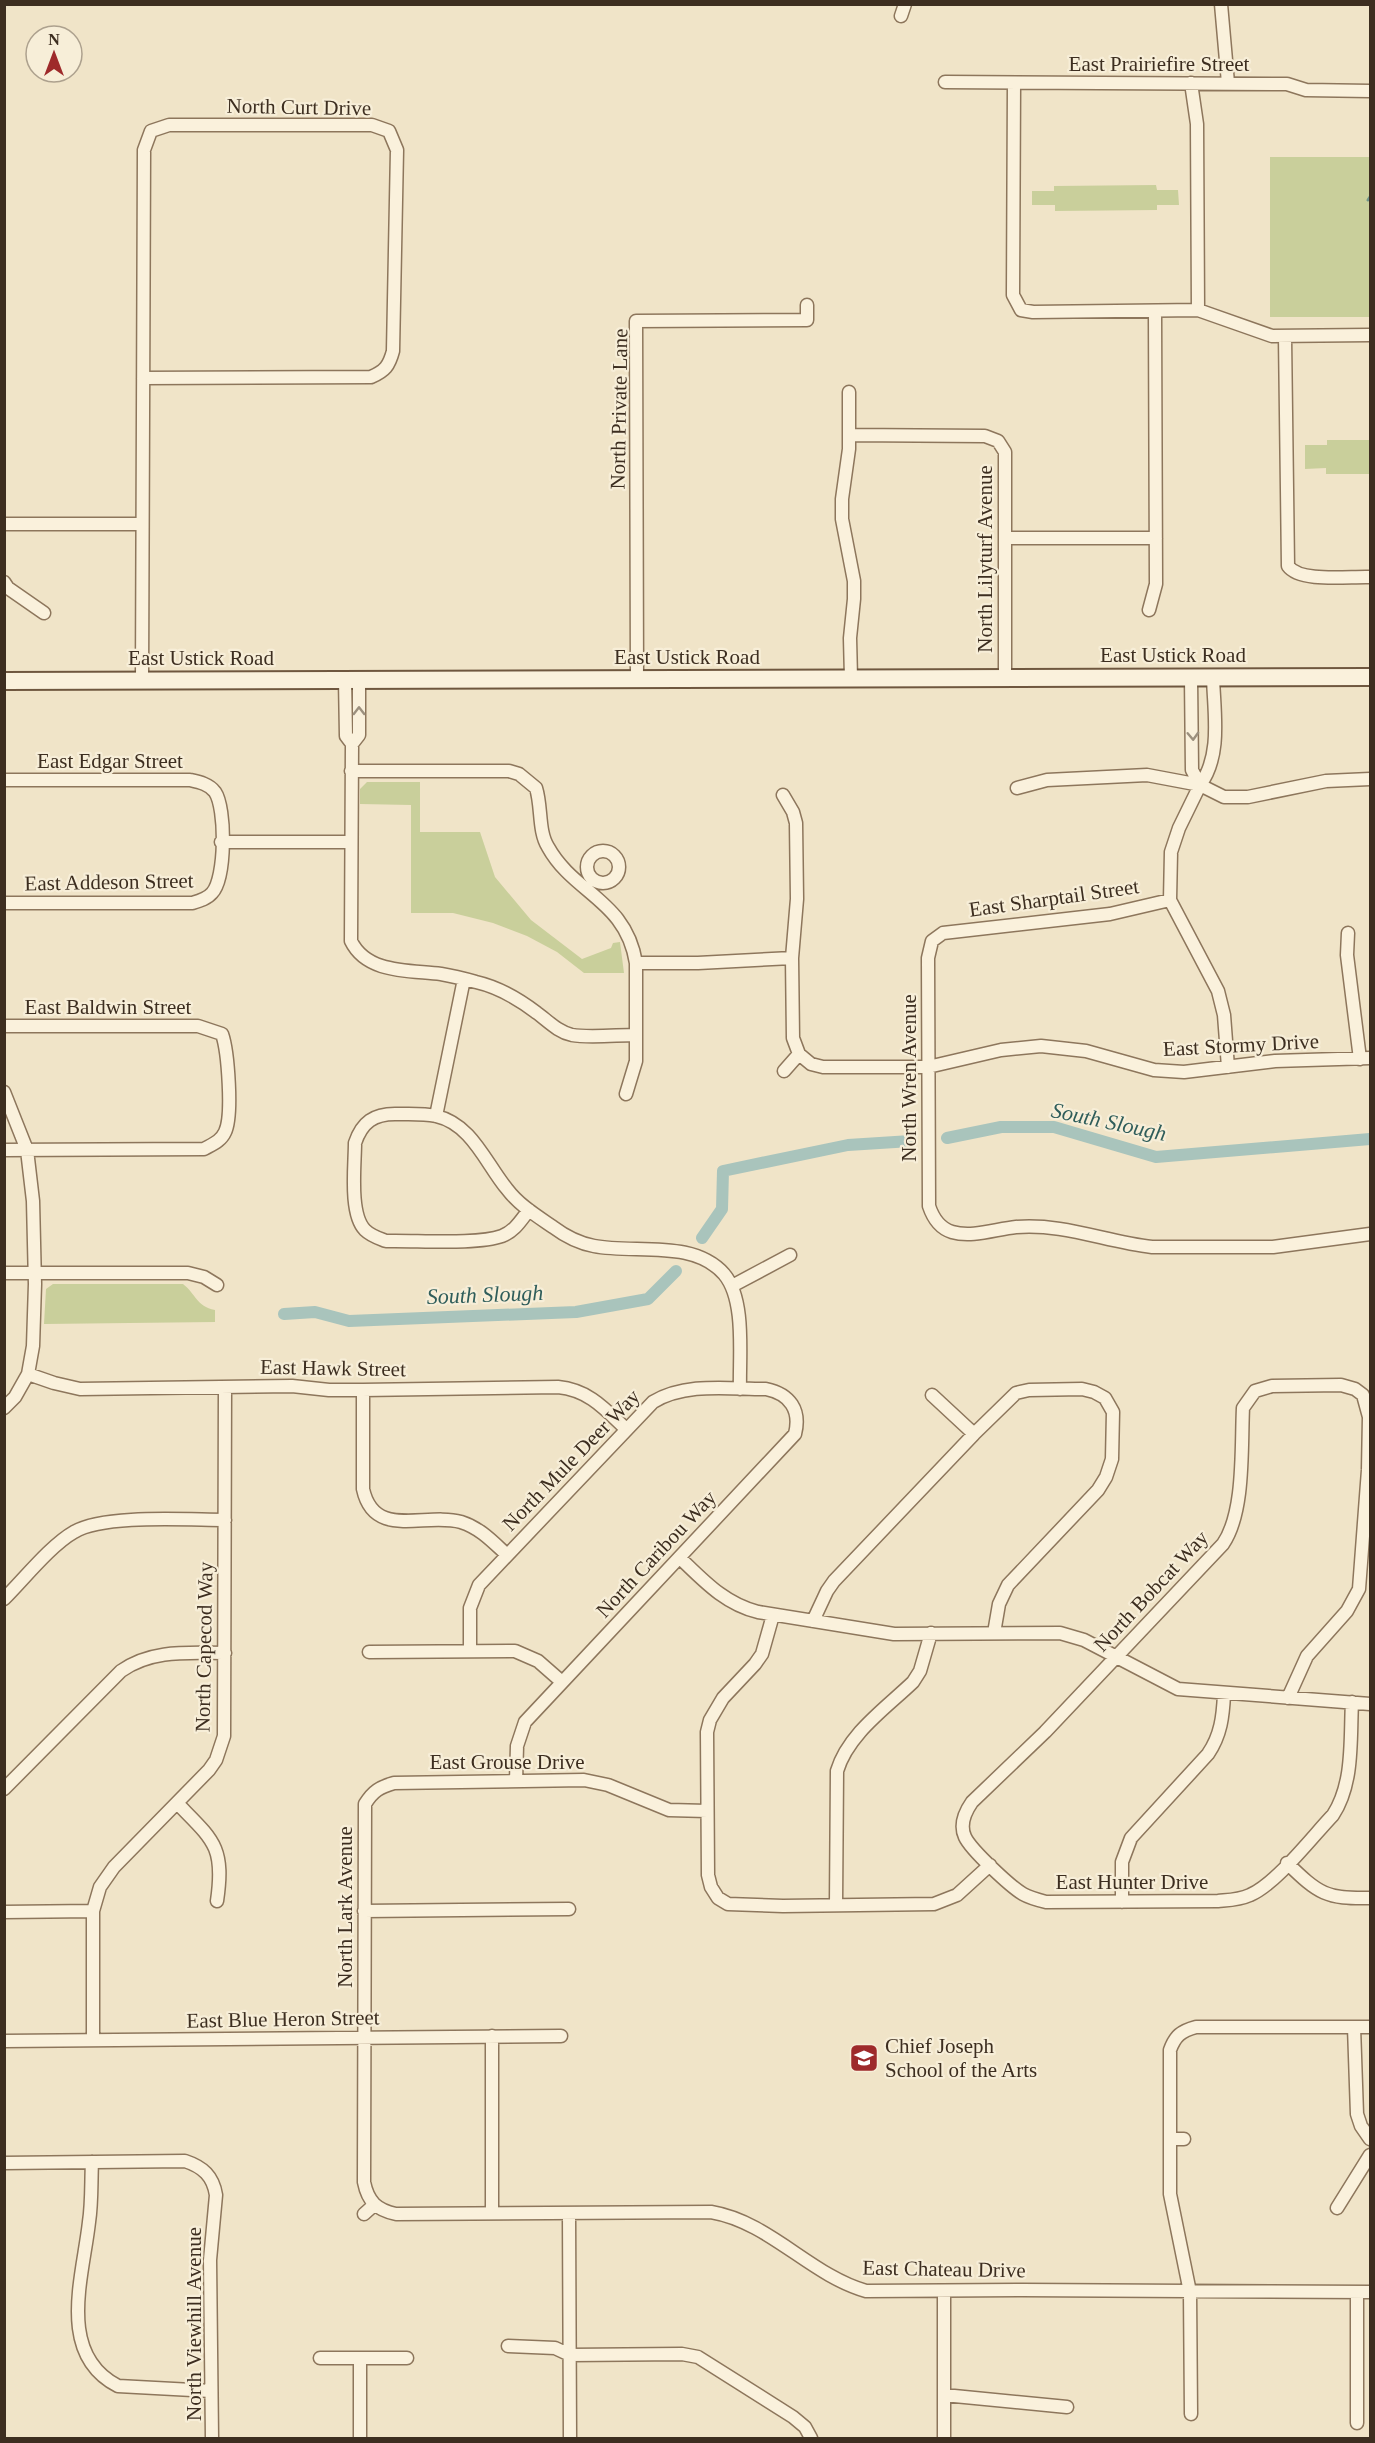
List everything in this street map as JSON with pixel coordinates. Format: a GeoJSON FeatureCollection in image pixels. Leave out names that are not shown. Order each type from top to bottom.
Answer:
{"type":"FeatureCollection","features":[{"type":"Feature","properties":{"kind":"main road","name":"East Ustick Road"},"geometry":{"type":"LineString","coordinates":[[4,681],[1371,676]]}},
{"type":"Feature","properties":{"kind":"street"},"geometry":{"type":"LineString","coordinates":[[1221,4],[1228,83]]}},
{"type":"Feature","properties":{"kind":"street","name":"East Prairiefire Street"},"geometry":{"type":"LineString","coordinates":[[945,82],[1287,84],[1306,90],[1371,91]]}},
{"type":"Feature","properties":{"kind":"street"},"geometry":{"type":"LineString","coordinates":[[1014,83],[1013,295],[1017,307],[1033,312],[1198,310],[1262,333],[1285,337],[1371,335]]}},
{"type":"Feature","properties":{"kind":"street"},"geometry":{"type":"LineString","coordinates":[[1191,83],[1197,124],[1198,310]]}},
{"type":"Feature","properties":{"kind":"street","name":"North Curt Drive"},"geometry":{"type":"LineString","coordinates":[[142,681],[142,524],[144,150],[152,132],[169,125],[372,125],[388,131],[397,150],[393,351],[388,366],[371,377],[143,378]]}},
{"type":"Feature","properties":{"kind":"street","name":"North Private Lane"},"geometry":{"type":"LineString","coordinates":[[637,680],[636,321],[807,320],[807,305]]}},
{"type":"Feature","properties":{"kind":"street"},"geometry":{"type":"LineString","coordinates":[[1149,610],[1156,584],[1155,312]]}},
{"type":"Feature","properties":{"kind":"street"},"geometry":{"type":"LineString","coordinates":[[1285,337],[1286,559],[1292,572],[1304,576],[1371,576]]}},
{"type":"Feature","properties":{"kind":"street"},"geometry":{"type":"LineString","coordinates":[[849,392],[849,435],[842,519],[854,581],[850,638],[851,678]]}},
{"type":"Feature","properties":{"kind":"street","name":"North Lilyturf Avenue"},"geometry":{"type":"LineString","coordinates":[[849,435],[985,436],[998,441],[1005,452],[1005,678]]}},
{"type":"Feature","properties":{"kind":"street"},"geometry":{"type":"LineString","coordinates":[[4,524],[142,524]]}},
{"type":"Feature","properties":{"kind":"street"},"geometry":{"type":"LineString","coordinates":[[1005,538],[1156,538]]}},
{"type":"Feature","properties":{"kind":"street"},"geometry":{"type":"LineString","coordinates":[[4,582],[8,588],[44,613]]}},
{"type":"Feature","properties":{"kind":"street"},"geometry":{"type":"LineString","coordinates":[[1214,677],[1214,745],[1209,772],[1179,828],[1171,852],[1170,900],[1218,991],[1224,1015],[1228,1067]]}},
{"type":"Feature","properties":{"kind":"street"},"geometry":{"type":"LineString","coordinates":[[1191,678],[1192,770],[1200,785]]}},
{"type":"Feature","properties":{"kind":"street"},"geometry":{"type":"LineString","coordinates":[[352,680],[346,736],[352,744],[351,941],[356,950],[362,956],[381,965],[410,973],[438,974],[486,984],[512,996],[537,1012],[552,1026],[572,1035],[636,1035]]}},
{"type":"Feature","properties":{"kind":"street"},"geometry":{"type":"LineString","coordinates":[[351,771],[509,771],[525,778],[536,788],[546,845],[588,883],[628,933],[636,963],[636,1061],[626,1094]]}},
{"type":"Feature","properties":{"kind":"street"},"geometry":{"type":"LineString","coordinates":[[1017,788],[1047,780],[1147,775],[1200,785],[1224,797],[1248,797],[1326,781],[1371,779]]}},
{"type":"Feature","properties":{"kind":"street","name":"East Edgar Street"},"geometry":{"type":"LineString","coordinates":[[4,780],[190,780],[203,783],[213,790],[221,808],[221,843]]}},
{"type":"Feature","properties":{"kind":"street"},"geometry":{"type":"LineString","coordinates":[[783,795],[793,812],[796,823],[797,899],[792,958],[794,1038],[799,1054],[784,1071]]}},
{"type":"Feature","properties":{"kind":"street"},"geometry":{"type":"LineString","coordinates":[[221,843],[351,842]]}},
{"type":"Feature","properties":{"kind":"street","name":"East Addeson Street"},"geometry":{"type":"LineString","coordinates":[[4,903],[192,903],[204,900],[213,893],[222,872],[221,843]]}},
{"type":"Feature","properties":{"kind":"street","name":"East Sharptail Street"},"geometry":{"type":"LineString","coordinates":[[943,933],[1110,914],[1170,900]]}},
{"type":"Feature","properties":{"kind":"street","name":"North Wren Avenue"},"geometry":{"type":"LineString","coordinates":[[943,933],[932,941],[928,958],[929,1206],[933,1218],[940,1226],[952,1232],[965,1234],[1015,1228],[1053,1227],[1133,1245],[1152,1247],[1273,1247],[1371,1234]]}},
{"type":"Feature","properties":{"kind":"street"},"geometry":{"type":"LineString","coordinates":[[1348,933],[1347,955],[1365,1058]]}},
{"type":"Feature","properties":{"kind":"street"},"geometry":{"type":"LineString","coordinates":[[636,963],[698,963],[792,958]]}},
{"type":"Feature","properties":{"kind":"street"},"geometry":{"type":"LineString","coordinates":[[436,1116],[464,979]]}},
{"type":"Feature","properties":{"kind":"street","name":"East Baldwin Street"},"geometry":{"type":"LineString","coordinates":[[4,1026],[198,1026],[222,1034],[227,1047],[229,1118],[226,1130],[219,1142],[204,1149],[27,1150]]}},
{"type":"Feature","properties":{"kind":"street","name":"East Stormy Drive"},"geometry":{"type":"LineString","coordinates":[[799,1054],[811,1064],[823,1066],[928,1067],[1001,1050],[1041,1046],[1086,1051],[1167,1072],[1287,1060],[1365,1058]]}},
{"type":"Feature","properties":{"kind":"street"},"geometry":{"type":"LineString","coordinates":[[4,1092],[27,1150],[33,1201],[34,1273],[33,1346],[28,1374],[15,1397],[4,1408]]}},
{"type":"Feature","properties":{"kind":"street"},"geometry":{"type":"LineString","coordinates":[[529,1210],[514,1229],[503,1235],[485,1239],[386,1241],[373,1236],[364,1230],[355,1210],[355,1143],[366,1122],[385,1114],[436,1116],[453,1123],[468,1135],[507,1190],[529,1210],[568,1237],[592,1246],[693,1254],[716,1266],[732,1286],[738,1310],[740,1389]]}},
{"type":"Feature","properties":{"kind":"street"},"geometry":{"type":"LineString","coordinates":[[4,1150],[27,1150]]}},
{"type":"Feature","properties":{"kind":"street"},"geometry":{"type":"LineString","coordinates":[[732,1286],[790,1255]]}},
{"type":"Feature","properties":{"kind":"street"},"geometry":{"type":"LineString","coordinates":[[4,1273],[188,1273],[204,1277],[217,1285]]}},
{"type":"Feature","properties":{"kind":"street","name":"East Hawk Street"},"geometry":{"type":"LineString","coordinates":[[28,1374],[80,1389],[292,1386],[329,1390],[571,1388],[594,1399],[626,1429]]}},
{"type":"Feature","properties":{"kind":"street","name":"North Bobcat Way"},"geometry":{"type":"LineString","coordinates":[[990,1865],[965,1837],[963,1825],[965,1812],[972,1802],[1045,1732],[1230,1534],[1237,1509],[1243,1408],[1251,1395],[1260,1389],[1272,1386],[1341,1385],[1360,1392],[1367,1405],[1369,1417],[1369,1470]]}},
{"type":"Feature","properties":{"kind":"street","name":"North Capecod Way"},"geometry":{"type":"LineString","coordinates":[[93,2040],[93,1911],[95,1899],[106,1877],[209,1770],[221,1748],[225,1724],[225,1387]]}},
{"type":"Feature","properties":{"kind":"street","name":"North Mule Deer Way"},"geometry":{"type":"LineString","coordinates":[[470,1650],[470,1608],[473,1596],[483,1580],[653,1402],[664,1395],[688,1390],[740,1389]]}},
{"type":"Feature","properties":{"kind":"street","name":"North Caribou Way"},"geometry":{"type":"LineString","coordinates":[[516,1781],[517,1746],[520,1734],[533,1712],[795,1434],[798,1422],[795,1409],[789,1399],[778,1392],[766,1389],[740,1389]]}},
{"type":"Feature","properties":{"kind":"street"},"geometry":{"type":"LineString","coordinates":[[813,1621],[834,1581],[1016,1393],[1029,1390],[1082,1389],[1094,1392],[1105,1398],[1113,1412],[1112,1459],[1106,1478],[1098,1490],[1008,1585],[999,1604],[994,1633]]}},
{"type":"Feature","properties":{"kind":"street"},"geometry":{"type":"LineString","coordinates":[[363,1390],[363,1489],[366,1501],[373,1512],[383,1519],[396,1521],[446,1520],[470,1525],[481,1531],[506,1554]]}},
{"type":"Feature","properties":{"kind":"street"},"geometry":{"type":"LineString","coordinates":[[932,1395],[974,1434]]}},
{"type":"Feature","properties":{"kind":"street"},"geometry":{"type":"LineString","coordinates":[[1288,1698],[1307,1656],[1347,1611],[1359,1589],[1369,1470]]}},
{"type":"Feature","properties":{"kind":"street"},"geometry":{"type":"LineString","coordinates":[[4,1599],[64,1539],[86,1526],[110,1521],[225,1520]]}},
{"type":"Feature","properties":{"kind":"street"},"geometry":{"type":"LineString","coordinates":[[680,1558],[714,1590],[734,1604],[745,1609],[773,1615],[880,1633],[1060,1633],[1084,1640],[1178,1689],[1371,1704]]}},
{"type":"Feature","properties":{"kind":"street"},"geometry":{"type":"LineString","coordinates":[[773,1615],[762,1654],[723,1698],[710,1720],[707,1732],[708,1875],[711,1887],[718,1898],[728,1904],[934,1904],[946,1900],[967,1887],[990,1865]]}},
{"type":"Feature","properties":{"kind":"street"},"geometry":{"type":"LineString","coordinates":[[836,1905],[837,1771],[840,1759],[855,1738],[913,1682],[922,1665],[931,1633]]}},
{"type":"Feature","properties":{"kind":"street"},"geometry":{"type":"LineString","coordinates":[[369,1652],[503,1650],[527,1655],[538,1661],[562,1682]]}},
{"type":"Feature","properties":{"kind":"street"},"geometry":{"type":"LineString","coordinates":[[4,1789],[121,1671],[131,1664],[155,1655],[225,1653]]}},
{"type":"Feature","properties":{"kind":"street"},"geometry":{"type":"LineString","coordinates":[[1122,1902],[1122,1862],[1131,1838],[1216,1743],[1222,1719],[1224,1694]]}},
{"type":"Feature","properties":{"kind":"street","name":"East Hunter Drive"},"geometry":{"type":"LineString","coordinates":[[990,1865],[1012,1886],[1033,1899],[1046,1902],[1237,1899],[1260,1889],[1333,1815],[1340,1804],[1347,1780],[1352,1702]]}},
{"type":"Feature","properties":{"kind":"street","name":"East Grouse Drive"},"geometry":{"type":"LineString","coordinates":[[376,1790],[394,1783],[597,1782],[669,1810],[707,1811]]}},
{"type":"Feature","properties":{"kind":"street","name":"North Lark Avenue"},"geometry":{"type":"LineString","coordinates":[[374,2205],[367,2194],[364,2182],[364,1911],[365,1804],[376,1790]]}},
{"type":"Feature","properties":{"kind":"street"},"geometry":{"type":"LineString","coordinates":[[177,1803],[202,1829],[216,1849],[221,1874],[217,1901]]}},
{"type":"Feature","properties":{"kind":"street"},"geometry":{"type":"LineString","coordinates":[[1287,1863],[1316,1890],[1327,1895],[1340,1898],[1371,1898]]}},
{"type":"Feature","properties":{"kind":"street"},"geometry":{"type":"LineString","coordinates":[[364,1911],[569,1909]]}},
{"type":"Feature","properties":{"kind":"street"},"geometry":{"type":"LineString","coordinates":[[4,1912],[93,1911]]}},
{"type":"Feature","properties":{"kind":"street"},"geometry":{"type":"LineString","coordinates":[[1191,2414],[1190,2292],[1171,2207],[1170,2050],[1174,2038],[1184,2030],[1196,2027],[1371,2027]]}},
{"type":"Feature","properties":{"kind":"street"},"geometry":{"type":"LineString","coordinates":[[1354,2027],[1357,2114],[1361,2126],[1371,2139]]}},
{"type":"Feature","properties":{"kind":"street"},"geometry":{"type":"LineString","coordinates":[[492,2036],[492,2213]]}},
{"type":"Feature","properties":{"kind":"street","name":"East Blue Heron Street"},"geometry":{"type":"LineString","coordinates":[[4,2041],[561,2036]]}},
{"type":"Feature","properties":{"kind":"street"},"geometry":{"type":"LineString","coordinates":[[1170,2139],[1185,2139]]}},
{"type":"Feature","properties":{"kind":"street"},"geometry":{"type":"LineString","coordinates":[[1336,2208],[1371,2155]]}},
{"type":"Feature","properties":{"kind":"street","name":"North Viewhill Avenue"},"geometry":{"type":"LineString","coordinates":[[92,2162],[185,2161],[199,2165],[210,2176],[216,2195],[210,2260],[212,2439]]}},
{"type":"Feature","properties":{"kind":"street"},"geometry":{"type":"LineString","coordinates":[[4,2163],[92,2162],[90,2221],[78,2301],[78,2326],[82,2347],[106,2380],[118,2386],[133,2389],[211,2391]]}},
{"type":"Feature","properties":{"kind":"street"},"geometry":{"type":"LineString","coordinates":[[364,2214],[374,2205]]}},
{"type":"Feature","properties":{"kind":"street","name":"East Chateau Drive"},"geometry":{"type":"LineString","coordinates":[[374,2205],[384,2212],[396,2214],[699,2211],[724,2214],[747,2223],[844,2285],[866,2291],[1371,2292]]}},
{"type":"Feature","properties":{"kind":"street"},"geometry":{"type":"LineString","coordinates":[[569,2213],[570,2439]]}},
{"type":"Feature","properties":{"kind":"street"},"geometry":{"type":"LineString","coordinates":[[944,2439],[945,2290]]}},
{"type":"Feature","properties":{"kind":"street"},"geometry":{"type":"LineString","coordinates":[[1356,2424],[1357,2292]]}},
{"type":"Feature","properties":{"kind":"street"},"geometry":{"type":"LineString","coordinates":[[508,2346],[555,2348],[570,2355],[682,2354],[698,2357],[793,2417],[805,2427],[811,2439]]}},
{"type":"Feature","properties":{"kind":"street"},"geometry":{"type":"LineString","coordinates":[[320,2358],[407,2358]]}},
{"type":"Feature","properties":{"kind":"street"},"geometry":{"type":"LineString","coordinates":[[360,2358],[360,2439]]}},
{"type":"Feature","properties":{"kind":"street"},"geometry":{"type":"LineString","coordinates":[[944,2395],[1067,2407]]}},
{"type":"Feature","properties":{"kind":"green space"},"geometry":{"type":"Polygon","coordinates":[[[1270,157],[1370,157],[1370,317],[1270,317],[1270,157]]]}},
{"type":"Feature","properties":{"kind":"green space"},"geometry":{"type":"Polygon","coordinates":[[[1156,185],[1157,190],[1178,190],[1179,205],[1157,205],[1157,210],[1055,211],[1055,205],[1032,205],[1032,191],[1054,191],[1054,186],[1156,185]]]}},
{"type":"Feature","properties":{"kind":"green space"},"geometry":{"type":"Polygon","coordinates":[[[1327,440],[1370,440],[1370,474],[1326,474],[1326,468],[1305,469],[1305,445],[1327,445],[1327,440]]]}},
{"type":"Feature","properties":{"kind":"green space"},"geometry":{"type":"Polygon","coordinates":[[[367,782],[420,782],[420,832],[480,832],[495,877],[531,920],[582,959],[611,948],[613,943],[620,942],[624,973],[584,973],[557,952],[527,936],[493,923],[453,913],[411,913],[411,805],[360,804],[360,789],[367,782]]]}},
{"type":"Feature","properties":{"kind":"green space"},"geometry":{"type":"Polygon","coordinates":[[[53,1284],[183,1284],[200,1303],[215,1310],[215,1322],[44,1324],[46,1289],[53,1284]]]}},
{"type":"Feature","properties":{"kind":"waterway","name":"South Slough"},"geometry":{"type":"LineString","coordinates":[[947,1138],[1001,1127],[1054,1127],[1156,1157],[1370,1139]]}},
{"type":"Feature","properties":{"kind":"waterway","name":"South Slough"},"geometry":{"type":"LineString","coordinates":[[702,1238],[722,1209],[723,1171],[848,1145],[911,1141]]}},
{"type":"Feature","properties":{"kind":"waterway","name":"South Slough"},"geometry":{"type":"LineString","coordinates":[[284,1314],[315,1312],[349,1321],[576,1312],[648,1299],[676,1271]]}},
{"type":"Feature","properties":{"kind":"place","name":"Chief Joseph School of the Arts"},"geometry":{"type":"Point","coordinates":[864,2058]}}]}
